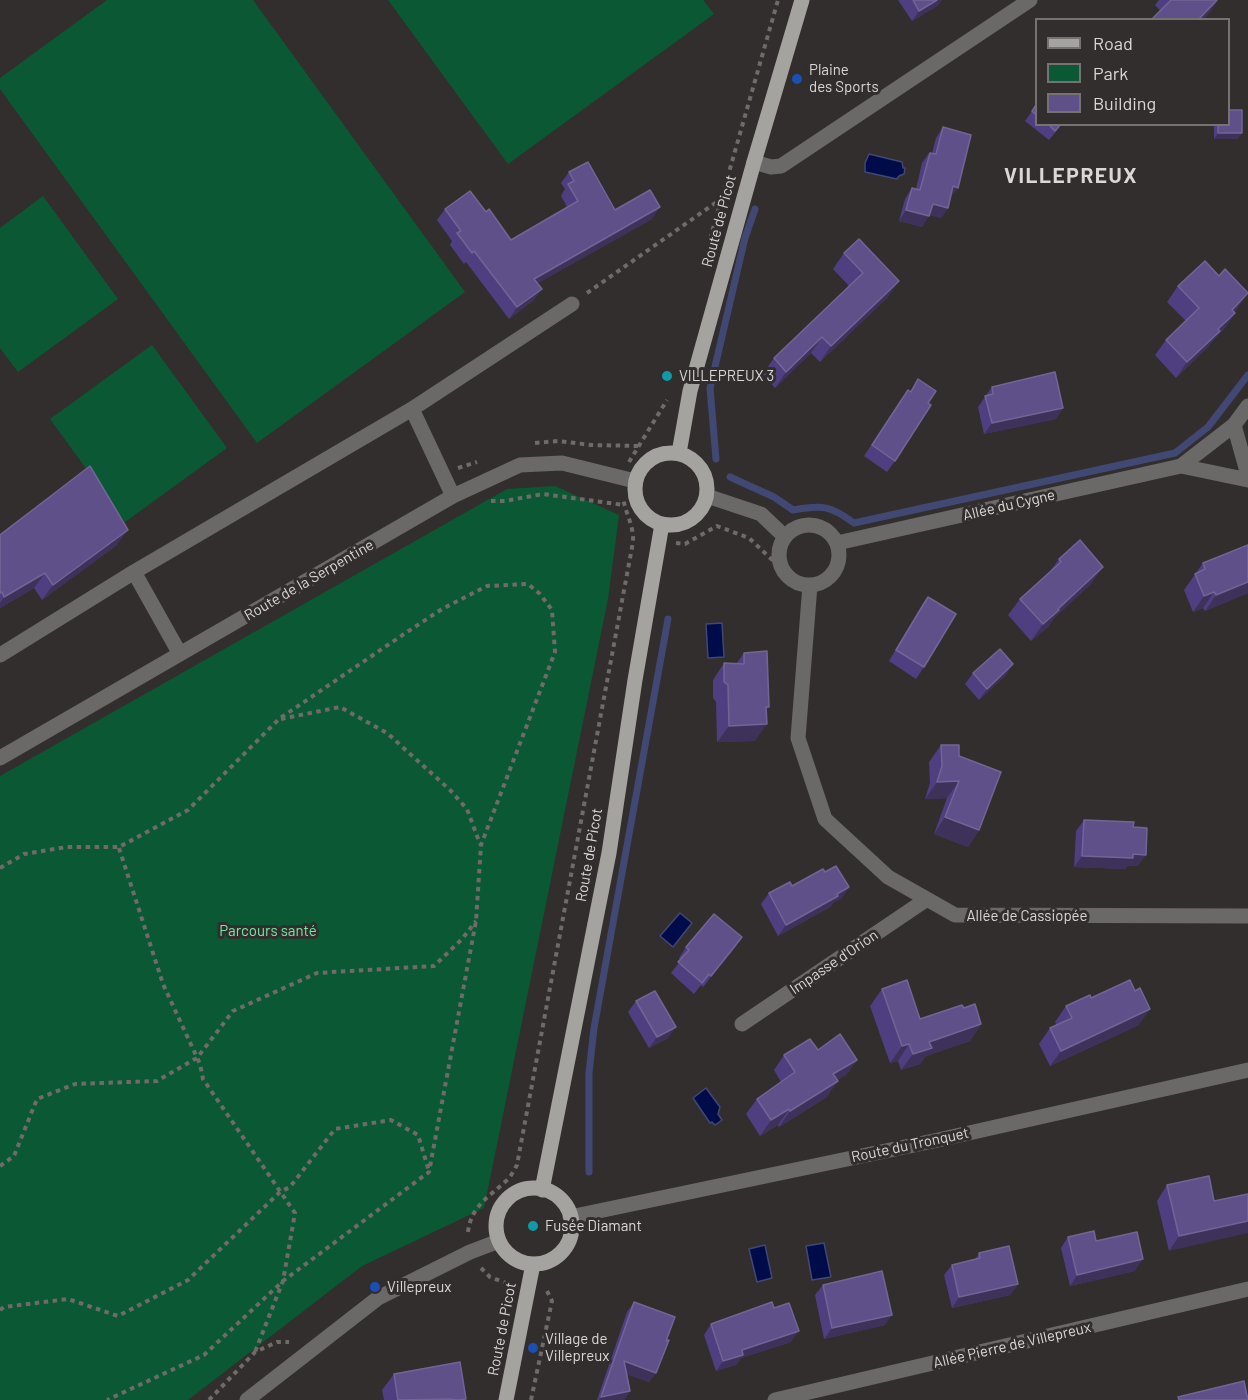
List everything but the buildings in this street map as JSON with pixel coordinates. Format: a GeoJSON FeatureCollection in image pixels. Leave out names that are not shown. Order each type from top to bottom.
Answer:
{"type":"FeatureCollection","features":[{"type":"Feature","properties":{"kind":"main road","name":"Route de Picot"},"geometry":{"type":"LineString","coordinates":[[679,453],[690,391],[753,162],[802,0]]}},
{"type":"Feature","properties":{"kind":"main road"},"geometry":{"type":"LineString","coordinates":[[667,452],[679,453],[698,464],[704,474],[707,496],[695,516],[674,525],[663,524],[652,520],[637,503],[635,481],[647,462],[656,455],[667,452]]}},
{"type":"Feature","properties":{"kind":"main road","name":"Route de Picot"},"geometry":{"type":"LineString","coordinates":[[542,1190],[609,853],[658,541],[663,524]]}},
{"type":"Feature","properties":{"kind":"main road"},"geometry":{"type":"LineString","coordinates":[[530,1189],[542,1190],[560,1199],[570,1217],[569,1240],[555,1258],[544,1263],[522,1263],[512,1258],[504,1251],[496,1230],[496,1218],[501,1207],[509,1198],[530,1189]]}},
{"type":"Feature","properties":{"kind":"main road","name":"Route de Picot"},"geometry":{"type":"LineString","coordinates":[[506,1400],[533,1264]]}},
{"type":"Feature","properties":{"kind":"street"},"geometry":{"type":"LineString","coordinates":[[753,162],[771,167],[781,166],[1030,0]]}},
{"type":"Feature","properties":{"kind":"street"},"geometry":{"type":"LineString","coordinates":[[0,655],[134,572],[412,409],[572,304]]}},
{"type":"Feature","properties":{"kind":"street"},"geometry":{"type":"LineString","coordinates":[[1181,466],[1234,425],[1248,406]]}},
{"type":"Feature","properties":{"kind":"street"},"geometry":{"type":"LineString","coordinates":[[412,409],[453,496]]}},
{"type":"Feature","properties":{"kind":"street"},"geometry":{"type":"LineString","coordinates":[[1181,466],[1248,478],[1234,425]]}},
{"type":"Feature","properties":{"kind":"street","name":"Route de la Serpentine"},"geometry":{"type":"LineString","coordinates":[[0,758],[453,496],[520,465],[561,463],[635,481]]}},
{"type":"Feature","properties":{"kind":"street","name":"Allée du Cygne"},"geometry":{"type":"LineString","coordinates":[[837,543],[1181,466]]}},
{"type":"Feature","properties":{"kind":"street"},"geometry":{"type":"LineString","coordinates":[[707,496],[761,514],[785,537]]}},
{"type":"Feature","properties":{"kind":"street"},"geometry":{"type":"LineString","coordinates":[[808,525],[825,530],[837,543],[839,553],[834,572],[828,579],[810,585],[799,584],[784,572],[779,554],[785,537],[792,531],[808,525]]}},
{"type":"Feature","properties":{"kind":"street"},"geometry":{"type":"LineString","coordinates":[[134,572],[180,654]]}},
{"type":"Feature","properties":{"kind":"street","name":"Allée de Cassiopée"},"geometry":{"type":"LineString","coordinates":[[810,585],[798,738],[825,819],[888,877],[955,915],[1248,916]]}},
{"type":"Feature","properties":{"kind":"street","name":"Impasse d'Orion"},"geometry":{"type":"LineString","coordinates":[[742,1024],[927,899]]}},
{"type":"Feature","properties":{"kind":"street","name":"Route du Tronquet"},"geometry":{"type":"LineString","coordinates":[[570,1217],[926,1142],[1248,1070]]}},
{"type":"Feature","properties":{"kind":"street"},"geometry":{"type":"LineString","coordinates":[[247,1400],[378,1298],[471,1252],[499,1241]]}},
{"type":"Feature","properties":{"kind":"street","name":"Allée Pierre de Villepreux"},"geometry":{"type":"LineString","coordinates":[[775,1400],[1248,1290]]}},
{"type":"Feature","properties":{"kind":"path"},"geometry":{"type":"LineString","coordinates":[[709,244],[778,0]]}},
{"type":"Feature","properties":{"kind":"path"},"geometry":{"type":"LineString","coordinates":[[572,304],[721,199]]}},
{"type":"Feature","properties":{"kind":"path"},"geometry":{"type":"LineString","coordinates":[[639,446],[666,403],[669,391]]}},
{"type":"Feature","properties":{"kind":"path"},"geometry":{"type":"LineString","coordinates":[[471,1252],[467,1239],[469,1224],[479,1204],[508,1180],[517,1165],[634,529],[624,504],[551,494],[505,501],[486,499]]}},
{"type":"Feature","properties":{"kind":"path"},"geometry":{"type":"LineString","coordinates":[[633,542],[658,541],[685,544],[717,526],[749,538],[784,572]]}},
{"type":"Feature","properties":{"kind":"path"},"geometry":{"type":"LineString","coordinates":[[0,868],[24,854],[67,847],[119,848],[188,810],[279,719],[442,609],[487,586],[528,584],[540,594],[552,610],[555,652],[481,845],[476,921],[429,1172],[283,1281],[204,1355],[107,1400]]}},
{"type":"Feature","properties":{"kind":"path"},"geometry":{"type":"LineString","coordinates":[[279,719],[340,707],[387,733],[450,790],[466,809],[481,845]]}},
{"type":"Feature","properties":{"kind":"path"},"geometry":{"type":"LineString","coordinates":[[119,848],[163,984],[197,1058],[203,1079],[295,1213],[283,1281],[255,1352]]}},
{"type":"Feature","properties":{"kind":"path"},"geometry":{"type":"LineString","coordinates":[[0,1166],[14,1156],[37,1099],[75,1084],[157,1081],[197,1058],[233,1011],[317,973],[434,966],[462,939],[476,921]]}},
{"type":"Feature","properties":{"kind":"path"},"geometry":{"type":"LineString","coordinates":[[0,1310],[4,1307],[68,1299],[118,1316],[188,1280],[280,1192],[290,1186],[335,1129],[391,1120],[418,1135],[429,1172]]}},
{"type":"Feature","properties":{"kind":"path"},"geometry":{"type":"LineString","coordinates":[[209,1400],[255,1352],[277,1342],[301,1343],[311,1350]]}},
{"type":"Feature","properties":{"kind":"green space"},"geometry":{"type":"Polygon","coordinates":[[[107,0],[253,0],[465,292],[257,443],[0,89],[0,78],[107,0]]]}},
{"type":"Feature","properties":{"kind":"green space"},"geometry":{"type":"Polygon","coordinates":[[[388,0],[703,0],[714,14],[508,164],[388,0]]]}},
{"type":"Feature","properties":{"kind":"green space"},"geometry":{"type":"Polygon","coordinates":[[[43,196],[118,299],[18,372],[0,348],[0,228],[43,196]]]}},
{"type":"Feature","properties":{"kind":"green space"},"geometry":{"type":"Polygon","coordinates":[[[152,345],[227,448],[125,522],[50,419],[152,345]]]}},
{"type":"Feature","properties":{"kind":"green space","name":"Parcours santé"},"geometry":{"type":"Polygon","coordinates":[[[555,486],[619,515],[608,599],[484,1208],[362,1266],[188,1400],[0,1400],[0,776],[507,489],[555,486]]]}},
{"type":"Feature","properties":{"kind":"shaded area"},"geometry":{"type":"Polygon","coordinates":[[[869,154],[902,162],[905,168],[904,174],[897,179],[865,172],[865,163],[869,154]]]}},
{"type":"Feature","properties":{"kind":"shaded area"},"geometry":{"type":"Polygon","coordinates":[[[722,623],[724,657],[708,658],[706,624],[722,623]]]}},
{"type":"Feature","properties":{"kind":"shaded area"},"geometry":{"type":"Polygon","coordinates":[[[680,913],[692,923],[673,947],[660,936],[680,913]]]}},
{"type":"Feature","properties":{"kind":"shaded area"},"geometry":{"type":"Polygon","coordinates":[[[706,1088],[720,1107],[718,1114],[722,1120],[715,1125],[710,1123],[693,1098],[706,1088]]]}},
{"type":"Feature","properties":{"kind":"shaded area"},"geometry":{"type":"Polygon","coordinates":[[[824,1243],[831,1277],[812,1280],[806,1246],[824,1243]]]}},
{"type":"Feature","properties":{"kind":"shaded area"},"geometry":{"type":"Polygon","coordinates":[[[765,1245],[772,1278],[757,1282],[749,1249],[765,1245]]]}},
{"type":"Feature","properties":{"kind":"waterway"},"geometry":{"type":"LineString","coordinates":[[716,459],[710,388],[745,238],[755,209]]}},
{"type":"Feature","properties":{"kind":"waterway"},"geometry":{"type":"LineString","coordinates":[[730,477],[774,497],[793,510],[811,507],[825,508],[854,523],[1175,453],[1208,427],[1248,375]]}},
{"type":"Feature","properties":{"kind":"waterway"},"geometry":{"type":"LineString","coordinates":[[589,1172],[589,1073],[594,1028],[668,619]]}},
{"type":"Feature","properties":{"kind":"place","name":"Plaine des Sports"},"geometry":{"type":"Point","coordinates":[797,79]}},
{"type":"Feature","properties":{"kind":"place","name":"VILLEPREUX 3"},"geometry":{"type":"Point","coordinates":[667,376]}},
{"type":"Feature","properties":{"kind":"place","name":"Fusée Diamant"},"geometry":{"type":"Point","coordinates":[533,1226]}},
{"type":"Feature","properties":{"kind":"place","name":"Villepreux"},"geometry":{"type":"Point","coordinates":[375,1287]}},
{"type":"Feature","properties":{"kind":"place","name":"Village de Villepreux"},"geometry":{"type":"Point","coordinates":[533,1348]}},
{"type":"Feature","properties":{"kind":"district","name":"VILLEPREUX"},"geometry":{"type":"Point","coordinates":[1071,176]}}]}
